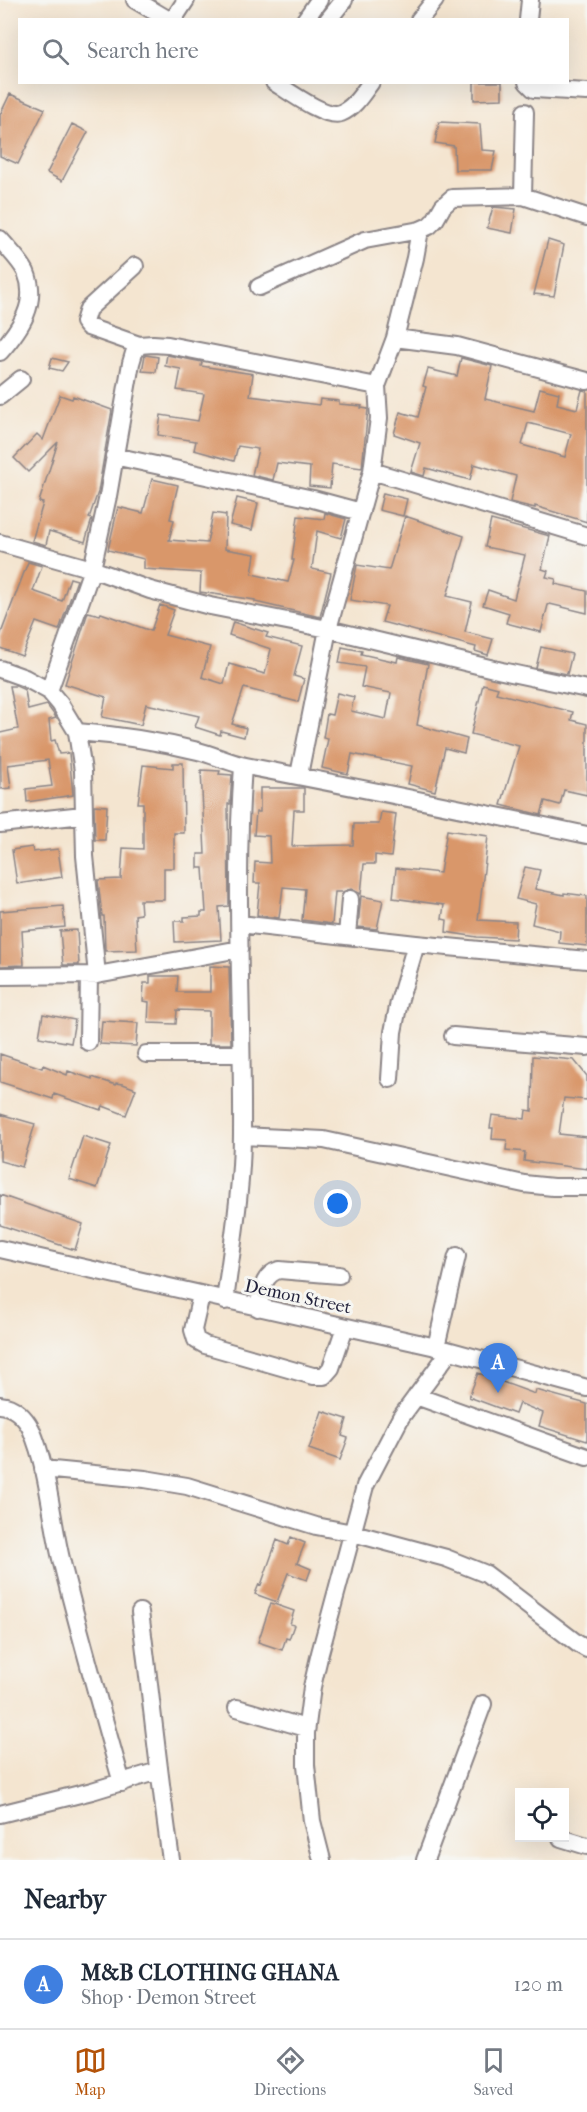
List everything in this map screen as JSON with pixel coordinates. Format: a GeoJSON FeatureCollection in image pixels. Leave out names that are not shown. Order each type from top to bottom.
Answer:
{"type":"FeatureCollection","features":[{"type":"Feature","properties":{"kind":"street"},"geometry":{"type":"LineString","coordinates":[[135,0],[167,18]]}},
{"type":"Feature","properties":{"kind":"street"},"geometry":{"type":"LineString","coordinates":[[172,18],[186,0]]}},
{"type":"Feature","properties":{"kind":"street"},"geometry":{"type":"LineString","coordinates":[[307,18],[319,0]]}},
{"type":"Feature","properties":{"kind":"street"},"geometry":{"type":"LineString","coordinates":[[330,18],[344,0]]}},
{"type":"Feature","properties":{"kind":"street"},"geometry":{"type":"LineString","coordinates":[[421,18],[435,0]]}},
{"type":"Feature","properties":{"kind":"street"},"geometry":{"type":"LineString","coordinates":[[528,18],[530,0]]}},
{"type":"Feature","properties":{"kind":"street"},"geometry":{"type":"LineString","coordinates":[[279,84],[329,114],[342,113],[353,105],[369,84]]}},
{"type":"Feature","properties":{"kind":"street"},"geometry":{"type":"LineString","coordinates":[[529,84],[534,89],[587,92]]}},
{"type":"Feature","properties":{"kind":"street"},"geometry":{"type":"LineString","coordinates":[[523,196],[525,112]]}},
{"type":"Feature","properties":{"kind":"street"},"geometry":{"type":"LineString","coordinates":[[259,287],[365,240],[420,230],[429,226],[443,206],[452,198],[523,196],[587,217]]}},
{"type":"Feature","properties":{"kind":"street"},"geometry":{"type":"LineString","coordinates":[[299,775],[328,629],[372,471],[379,418],[377,387],[395,338],[420,230]]}},
{"type":"Feature","properties":{"kind":"street"},"geometry":{"type":"LineString","coordinates":[[0,239],[26,272],[30,300],[23,321],[0,352]]}},
{"type":"Feature","properties":{"kind":"street"},"geometry":{"type":"LineString","coordinates":[[135,266],[88,309],[84,322],[88,327],[139,345],[168,345],[377,387]]}},
{"type":"Feature","properties":{"kind":"street"},"geometry":{"type":"LineString","coordinates":[[395,338],[458,346],[587,381]]}},
{"type":"Feature","properties":{"kind":"street"},"geometry":{"type":"LineString","coordinates":[[49,691],[92,569],[131,363],[139,345]]}},
{"type":"Feature","properties":{"kind":"street"},"geometry":{"type":"LineString","coordinates":[[0,396],[21,379]]}},
{"type":"Feature","properties":{"kind":"street"},"geometry":{"type":"LineString","coordinates":[[114,456],[313,499],[361,512]]}},
{"type":"Feature","properties":{"kind":"street"},"geometry":{"type":"LineString","coordinates":[[372,471],[587,536]]}},
{"type":"Feature","properties":{"kind":"street"},"geometry":{"type":"LineString","coordinates":[[0,543],[92,569],[150,590],[210,606],[328,629],[501,671],[587,689]]}},
{"type":"Feature","properties":{"kind":"street"},"geometry":{"type":"LineString","coordinates":[[0,669],[25,678],[49,691],[60,704],[76,732],[83,771],[82,815],[93,975],[88,1042]]}},
{"type":"Feature","properties":{"kind":"street"},"geometry":{"type":"LineString","coordinates":[[76,732],[154,741],[200,752],[243,766],[299,775],[587,834]]}},
{"type":"Feature","properties":{"kind":"street"},"geometry":{"type":"LineString","coordinates":[[225,1301],[242,1136],[239,826],[243,766]]}},
{"type":"Feature","properties":{"kind":"street"},"geometry":{"type":"LineString","coordinates":[[0,824],[82,815]]}},
{"type":"Feature","properties":{"kind":"street"},"geometry":{"type":"LineString","coordinates":[[347,936],[350,899]]}},
{"type":"Feature","properties":{"kind":"street"},"geometry":{"type":"LineString","coordinates":[[240,924],[587,960]]}},
{"type":"Feature","properties":{"kind":"street"},"geometry":{"type":"LineString","coordinates":[[390,1079],[393,1032],[416,944]]}},
{"type":"Feature","properties":{"kind":"street"},"geometry":{"type":"LineString","coordinates":[[0,976],[93,975],[240,949]]}},
{"type":"Feature","properties":{"kind":"street"},"geometry":{"type":"LineString","coordinates":[[453,1036],[587,1047]]}},
{"type":"Feature","properties":{"kind":"street"},"geometry":{"type":"LineString","coordinates":[[146,1054],[241,1054]]}},
{"type":"Feature","properties":{"kind":"street"},"geometry":{"type":"LineString","coordinates":[[242,1136],[324,1140],[524,1184],[587,1187]]}},
{"type":"Feature","properties":{"kind":"street","name":"Demon Street"},"geometry":{"type":"LineString","coordinates":[[0,1249],[443,1349],[587,1387]]}},
{"type":"Feature","properties":{"kind":"street"},"geometry":{"type":"LineString","coordinates":[[322,1860],[308,1796],[306,1728],[320,1653],[365,1486],[388,1439],[443,1349],[457,1256]]}},
{"type":"Feature","properties":{"kind":"street"},"geometry":{"type":"LineString","coordinates":[[258,1308],[266,1278],[271,1273],[279,1270],[339,1275]]}},
{"type":"Feature","properties":{"kind":"street"},"geometry":{"type":"LineString","coordinates":[[201,1295],[194,1330],[196,1340],[205,1345],[313,1376],[324,1376],[331,1368],[345,1327]]}},
{"type":"Feature","properties":{"kind":"street"},"geometry":{"type":"LineString","coordinates":[[416,1396],[587,1457]]}},
{"type":"Feature","properties":{"kind":"street"},"geometry":{"type":"LineString","coordinates":[[0,1405],[14,1409],[23,1418],[30,1429],[43,1469],[61,1560],[122,1783]]}},
{"type":"Feature","properties":{"kind":"street"},"geometry":{"type":"LineString","coordinates":[[43,1469],[145,1479],[187,1486],[316,1526],[353,1533],[446,1558],[486,1574],[587,1649]]}},
{"type":"Feature","properties":{"kind":"street"},"geometry":{"type":"LineString","coordinates":[[140,1612],[154,1715],[158,1771],[171,1860]]}},
{"type":"Feature","properties":{"kind":"street"},"geometry":{"type":"LineString","coordinates":[[425,1860],[483,1704]]}},
{"type":"Feature","properties":{"kind":"street"},"geometry":{"type":"LineString","coordinates":[[237,1708],[306,1728]]}},
{"type":"Feature","properties":{"kind":"street"},"geometry":{"type":"LineString","coordinates":[[0,1814],[122,1783],[158,1771]]}},
{"type":"Feature","properties":{"kind":"street"},"geometry":{"type":"LineString","coordinates":[[569,1840],[587,1846]]}},
{"type":"Feature","properties":{"kind":"building"},"geometry":{"type":"Polygon","coordinates":[[[474,84],[502,84],[502,99],[474,100],[474,84]]]}},
{"type":"Feature","properties":{"kind":"building"},"geometry":{"type":"Polygon","coordinates":[[[10,94],[45,109],[18,164],[0,156],[0,115],[10,94]]]}},
{"type":"Feature","properties":{"kind":"building"},"geometry":{"type":"Polygon","coordinates":[[[439,122],[480,124],[482,150],[496,151],[492,170],[455,170],[454,146],[435,143],[439,122]]]}},
{"type":"Feature","properties":{"kind":"building"},"geometry":{"type":"Polygon","coordinates":[[[72,124],[88,132],[62,181],[47,173],[72,124]]]}},
{"type":"Feature","properties":{"kind":"building"},"geometry":{"type":"Polygon","coordinates":[[[493,207],[516,209],[512,233],[487,228],[493,207]]]}},
{"type":"Feature","properties":{"kind":"building"},"geometry":{"type":"Polygon","coordinates":[[[548,240],[564,245],[554,296],[534,294],[548,240]]]}},
{"type":"Feature","properties":{"kind":"building"},"geometry":{"type":"Polygon","coordinates":[[[145,355],[158,357],[156,372],[142,371],[145,355]]]}},
{"type":"Feature","properties":{"kind":"building"},"geometry":{"type":"Polygon","coordinates":[[[167,355],[202,362],[201,366],[253,374],[250,396],[319,405],[320,399],[339,401],[339,404],[362,406],[361,408],[368,409],[362,468],[332,464],[330,488],[309,486],[310,467],[277,463],[273,480],[252,475],[258,449],[238,446],[234,461],[194,450],[196,441],[158,435],[161,415],[198,421],[204,394],[177,390],[181,369],[165,366],[167,355]]]}},
{"type":"Feature","properties":{"kind":"building"},"geometry":{"type":"Polygon","coordinates":[[[52,358],[68,362],[62,371],[49,368],[52,358]]]}},
{"type":"Feature","properties":{"kind":"building"},"geometry":{"type":"Polygon","coordinates":[[[461,358],[492,366],[485,399],[534,411],[540,388],[559,393],[557,404],[577,409],[582,390],[587,391],[587,522],[535,506],[535,508],[510,502],[516,476],[474,464],[470,480],[426,468],[424,476],[411,472],[420,443],[394,434],[400,412],[418,417],[428,369],[457,376],[461,358]],[[528,423],[522,445],[565,457],[571,434],[528,423]]]}},
{"type":"Feature","properties":{"kind":"building"},"geometry":{"type":"Polygon","coordinates":[[[60,395],[72,399],[73,396],[112,410],[98,492],[89,518],[92,519],[85,542],[49,531],[46,545],[32,541],[43,503],[39,502],[58,442],[28,472],[14,458],[37,434],[43,440],[60,395]]]}},
{"type":"Feature","properties":{"kind":"building"},"geometry":{"type":"Polygon","coordinates":[[[152,479],[178,485],[170,519],[174,520],[169,540],[207,543],[213,513],[226,515],[225,549],[255,554],[252,574],[288,582],[294,560],[292,560],[298,516],[324,519],[325,513],[346,519],[341,538],[317,531],[312,569],[331,573],[320,617],[255,602],[255,600],[200,592],[201,573],[144,569],[144,559],[108,550],[118,507],[143,513],[152,479]]]}},
{"type":"Feature","properties":{"kind":"building"},"geometry":{"type":"Polygon","coordinates":[[[383,493],[407,499],[403,516],[379,510],[383,493]]]}},
{"type":"Feature","properties":{"kind":"building"},"geometry":{"type":"Polygon","coordinates":[[[237,498],[258,503],[252,530],[230,525],[237,498]]]}},
{"type":"Feature","properties":{"kind":"building"},"geometry":{"type":"Polygon","coordinates":[[[405,516],[464,536],[447,596],[472,602],[465,632],[493,639],[488,655],[475,651],[476,647],[382,622],[387,606],[350,600],[357,565],[389,570],[405,516]]]}},
{"type":"Feature","properties":{"kind":"building"},"geometry":{"type":"Polygon","coordinates":[[[491,520],[550,536],[542,569],[548,571],[546,577],[556,579],[555,584],[587,591],[587,613],[550,604],[541,632],[506,623],[509,613],[483,605],[488,590],[514,599],[525,555],[485,547],[491,520]]]}},
{"type":"Feature","properties":{"kind":"building"},"geometry":{"type":"Polygon","coordinates":[[[28,562],[42,566],[33,591],[62,601],[70,578],[77,580],[59,630],[36,622],[22,656],[0,648],[0,636],[28,562]]]}},
{"type":"Feature","properties":{"kind":"building"},"geometry":{"type":"Polygon","coordinates":[[[160,605],[174,610],[165,635],[210,647],[202,677],[224,684],[229,664],[265,674],[271,649],[229,635],[233,622],[268,633],[266,637],[302,646],[294,676],[304,679],[298,702],[244,688],[232,724],[246,728],[244,737],[221,731],[220,735],[195,727],[199,716],[146,704],[141,725],[102,717],[106,697],[65,684],[88,612],[100,615],[101,613],[151,631],[160,605]]]}},
{"type":"Feature","properties":{"kind":"building"},"geometry":{"type":"Polygon","coordinates":[[[342,647],[397,662],[398,657],[428,664],[417,725],[467,739],[464,753],[445,748],[435,791],[408,784],[412,766],[352,754],[348,774],[322,768],[328,739],[323,738],[327,714],[332,715],[337,693],[354,697],[351,711],[386,719],[391,693],[361,687],[365,667],[339,663],[342,647]]]}},
{"type":"Feature","properties":{"kind":"building"},"geometry":{"type":"Polygon","coordinates":[[[541,647],[572,654],[567,674],[536,668],[541,647]]]}},
{"type":"Feature","properties":{"kind":"building"},"geometry":{"type":"Polygon","coordinates":[[[483,684],[498,688],[496,693],[573,712],[571,720],[587,724],[587,795],[564,790],[560,805],[545,801],[541,815],[501,805],[519,746],[471,734],[483,684]]]}},
{"type":"Feature","properties":{"kind":"building"},"geometry":{"type":"Polygon","coordinates":[[[10,686],[25,690],[28,710],[47,705],[55,716],[56,718],[49,720],[51,741],[55,740],[59,754],[69,753],[73,795],[27,802],[26,789],[52,786],[48,760],[8,765],[11,788],[1,789],[0,733],[18,729],[10,686]]]}},
{"type":"Feature","properties":{"kind":"building"},"geometry":{"type":"Polygon","coordinates":[[[173,763],[183,763],[184,833],[174,833],[174,868],[164,868],[164,900],[140,900],[141,914],[135,915],[137,950],[105,951],[104,916],[102,916],[98,880],[121,879],[123,848],[143,849],[143,803],[138,803],[143,765],[173,768],[173,763]]]}},
{"type":"Feature","properties":{"kind":"building"},"geometry":{"type":"Polygon","coordinates":[[[201,770],[220,771],[219,774],[232,775],[230,804],[228,804],[229,906],[219,907],[221,940],[175,942],[174,921],[184,921],[184,917],[201,916],[201,912],[206,912],[203,868],[198,868],[198,854],[205,854],[201,770]]]}},
{"type":"Feature","properties":{"kind":"building"},"geometry":{"type":"Polygon","coordinates":[[[260,788],[304,788],[304,810],[294,810],[292,846],[353,845],[354,824],[379,824],[381,812],[396,814],[391,857],[375,855],[375,864],[364,864],[361,894],[351,889],[335,892],[332,924],[302,920],[305,889],[283,887],[279,918],[257,915],[260,883],[254,883],[255,862],[270,863],[269,836],[254,835],[256,812],[260,812],[260,788]]]}},
{"type":"Feature","properties":{"kind":"building"},"geometry":{"type":"Polygon","coordinates":[[[94,805],[107,806],[105,840],[95,840],[94,805]]]}},
{"type":"Feature","properties":{"kind":"building"},"geometry":{"type":"Polygon","coordinates":[[[447,830],[488,836],[478,920],[516,922],[515,939],[477,937],[446,932],[447,920],[442,919],[444,905],[393,898],[396,868],[440,873],[447,830]]]}},
{"type":"Feature","properties":{"kind":"building"},"geometry":{"type":"Polygon","coordinates":[[[32,847],[33,852],[58,849],[62,877],[17,884],[12,850],[32,847]]]}},
{"type":"Feature","properties":{"kind":"building"},"geometry":{"type":"Polygon","coordinates":[[[525,867],[540,870],[535,889],[564,895],[564,893],[587,896],[587,946],[559,943],[560,931],[532,924],[536,904],[516,899],[525,867]]]}},
{"type":"Feature","properties":{"kind":"building"},"geometry":{"type":"Polygon","coordinates":[[[361,896],[383,900],[377,929],[358,927],[361,896]]]}},
{"type":"Feature","properties":{"kind":"building"},"geometry":{"type":"Polygon","coordinates":[[[63,906],[65,927],[22,931],[24,965],[0,966],[0,911],[63,906]]]}},
{"type":"Feature","properties":{"kind":"building"},"geometry":{"type":"Polygon","coordinates":[[[77,930],[79,965],[63,965],[60,931],[77,930]]]}},
{"type":"Feature","properties":{"kind":"building"},"geometry":{"type":"Polygon","coordinates":[[[210,966],[229,967],[231,1044],[209,1044],[209,1011],[177,1010],[176,1024],[148,1023],[149,1002],[143,1001],[144,983],[150,983],[150,976],[178,976],[177,992],[210,992],[210,966]]]}},
{"type":"Feature","properties":{"kind":"building"},"geometry":{"type":"Polygon","coordinates":[[[43,1014],[75,1020],[71,1043],[39,1037],[43,1014]]]}},
{"type":"Feature","properties":{"kind":"building"},"geometry":{"type":"Polygon","coordinates":[[[102,1021],[138,1023],[136,1046],[100,1044],[102,1021]]]}},
{"type":"Feature","properties":{"kind":"building"},"geometry":{"type":"Polygon","coordinates":[[[0,1054],[42,1068],[43,1065],[67,1075],[68,1071],[136,1089],[126,1115],[103,1106],[101,1110],[54,1094],[53,1099],[0,1082],[0,1054]]]}},
{"type":"Feature","properties":{"kind":"building"},"geometry":{"type":"Polygon","coordinates":[[[533,1056],[574,1060],[587,1076],[587,1100],[564,1098],[559,1134],[587,1137],[587,1169],[524,1161],[525,1152],[506,1150],[507,1140],[492,1139],[493,1128],[490,1128],[492,1115],[525,1119],[526,1110],[532,1111],[533,1056]]]}},
{"type":"Feature","properties":{"kind":"building"},"geometry":{"type":"Polygon","coordinates":[[[0,1114],[35,1124],[22,1167],[0,1161],[0,1114]]]}},
{"type":"Feature","properties":{"kind":"building"},"geometry":{"type":"Polygon","coordinates":[[[83,1136],[111,1145],[97,1188],[69,1179],[83,1136]]]}},
{"type":"Feature","properties":{"kind":"building"},"geometry":{"type":"Polygon","coordinates":[[[0,1195],[83,1224],[75,1250],[0,1225],[0,1195]]]}},
{"type":"Feature","properties":{"kind":"building"},"geometry":{"type":"Polygon","coordinates":[[[478,1373],[535,1394],[536,1390],[587,1404],[587,1441],[539,1426],[543,1413],[519,1403],[515,1414],[469,1397],[478,1373]]]}},
{"type":"Feature","properties":{"kind":"building"},"geometry":{"type":"Polygon","coordinates":[[[322,1411],[347,1419],[342,1436],[348,1438],[340,1460],[309,1449],[322,1411]]]}},
{"type":"Feature","properties":{"kind":"building"},"geometry":{"type":"Polygon","coordinates":[[[291,1537],[305,1543],[297,1563],[311,1569],[307,1580],[288,1573],[277,1602],[255,1594],[259,1584],[261,1585],[277,1540],[288,1545],[291,1537]]]}},
{"type":"Feature","properties":{"kind":"building"},"geometry":{"type":"Polygon","coordinates":[[[271,1603],[294,1611],[290,1624],[294,1625],[282,1650],[258,1642],[271,1603]]]}},
{"type":"Feature","properties":{"kind":"place","name":"M&B CLOTHING GHANA"},"geometry":{"type":"Point","coordinates":[498,1393]}}]}
